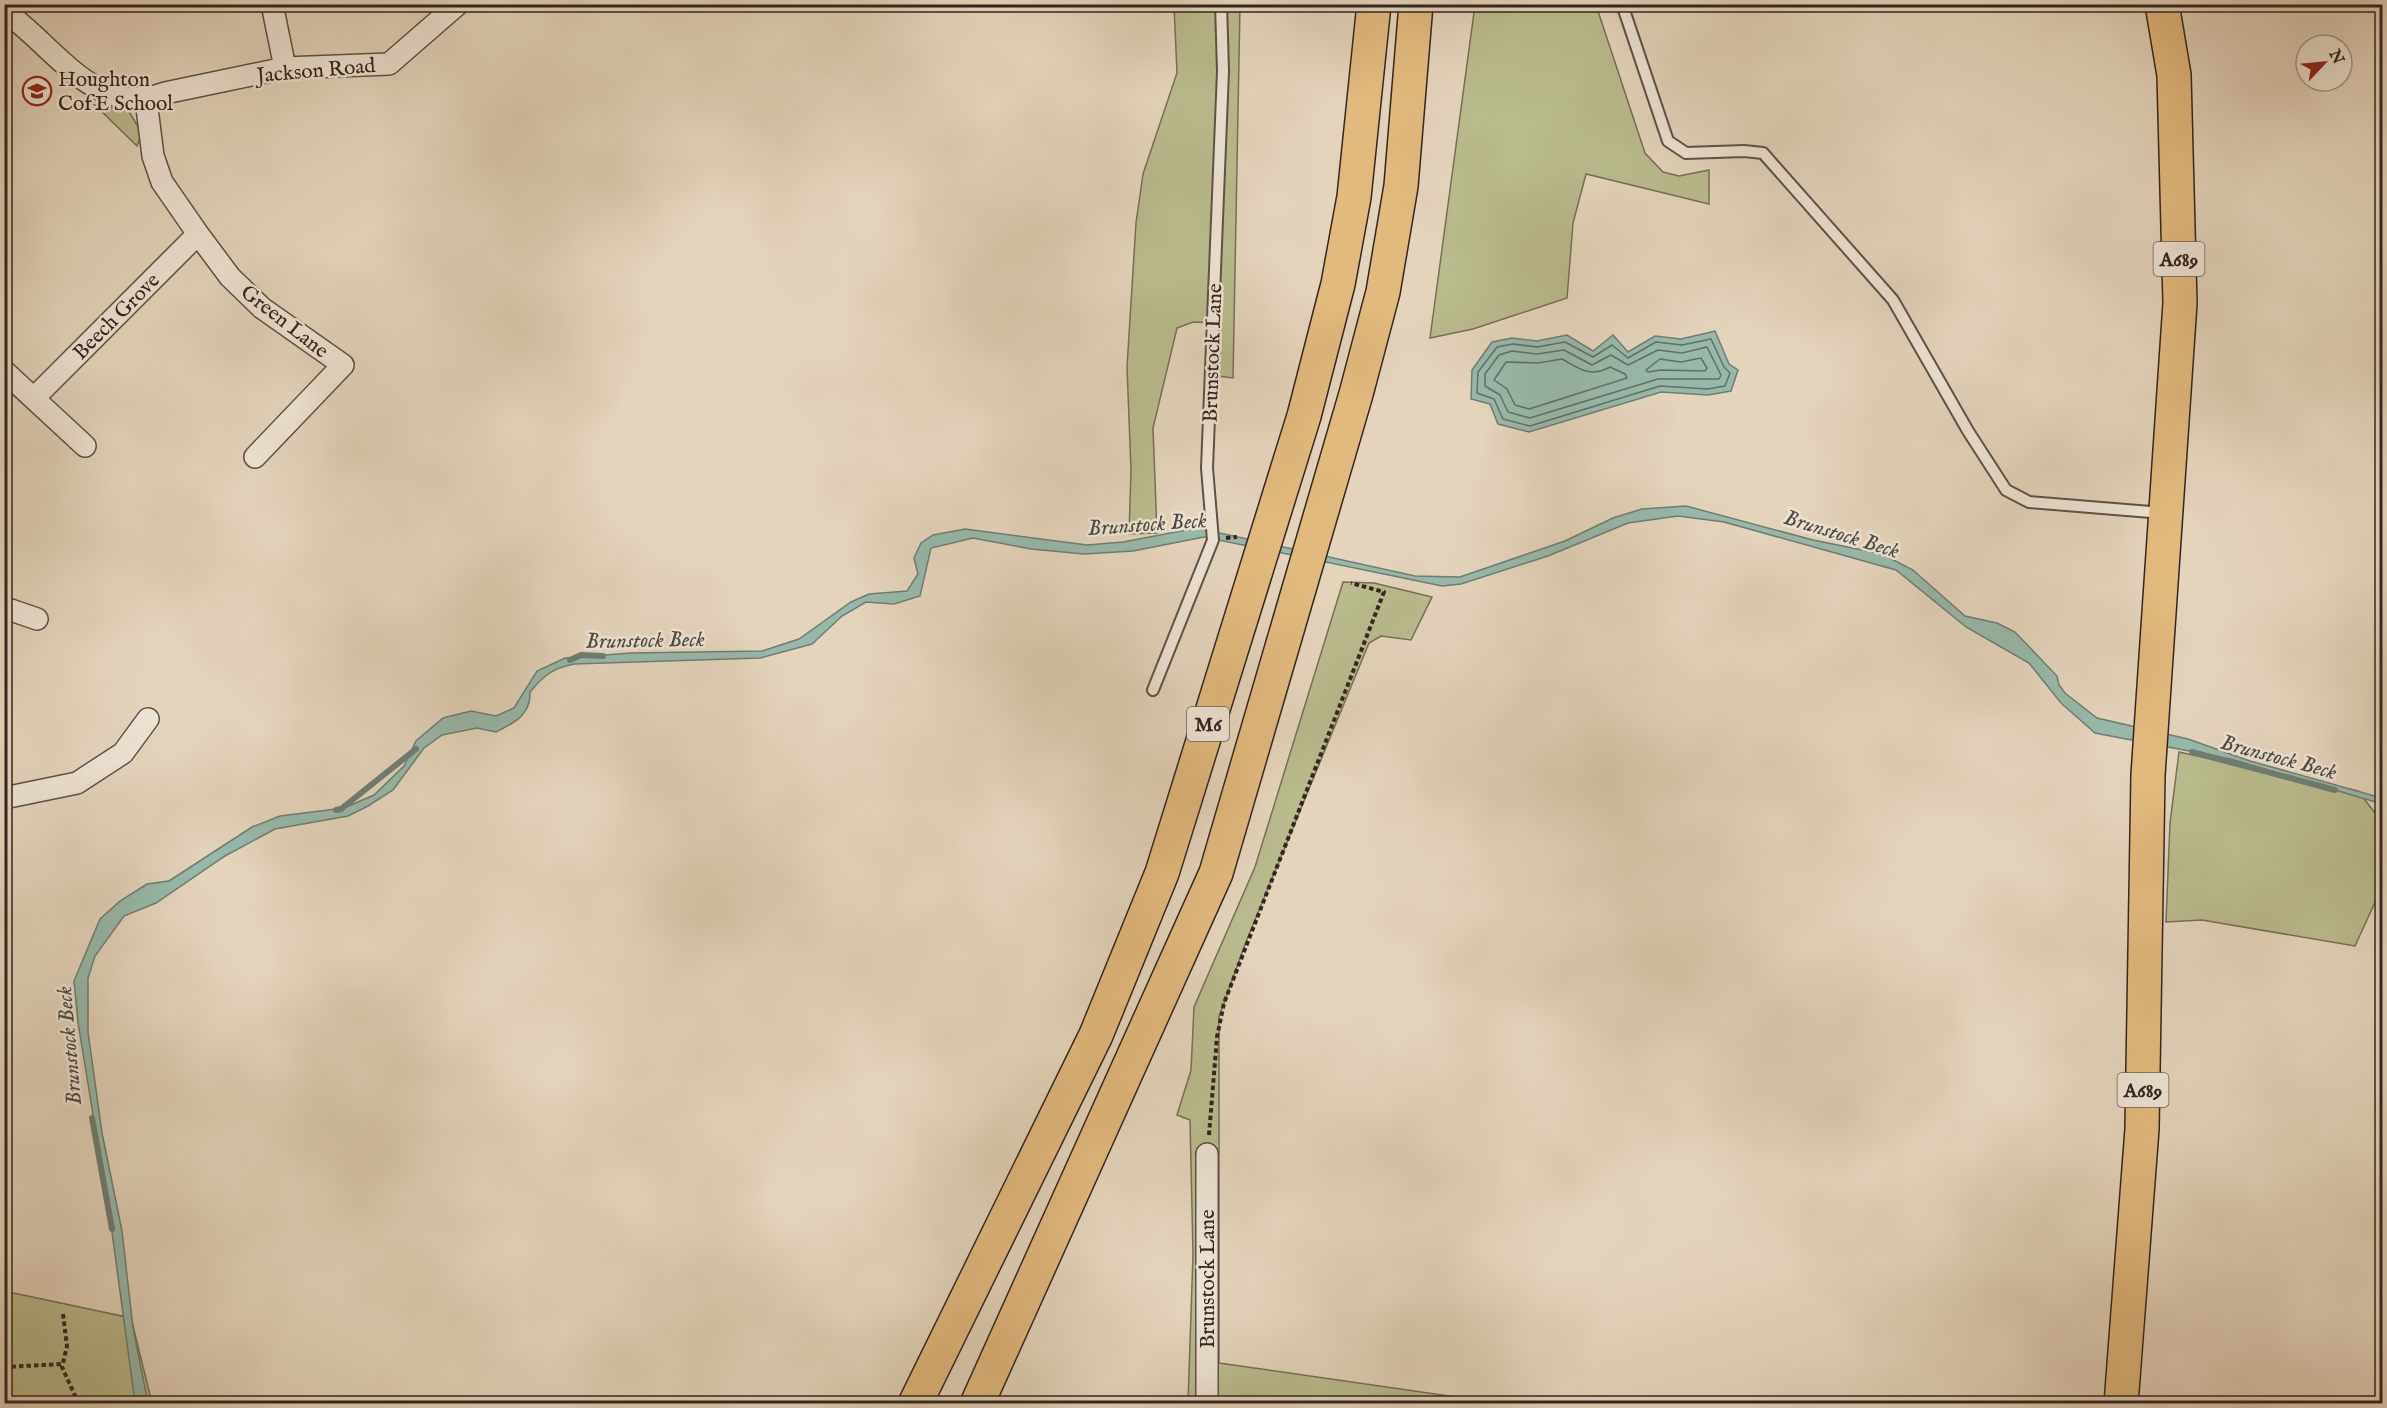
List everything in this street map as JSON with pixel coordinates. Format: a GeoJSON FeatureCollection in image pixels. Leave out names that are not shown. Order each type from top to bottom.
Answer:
{"type":"FeatureCollection","features":[{"type":"Feature","properties":{"kind":"highway","name":"M6"},"geometry":{"type":"LineString","coordinates":[[915,1404],[1096,1035],[1162,873],[1304,416],[1338,284],[1354,198],[1374,4]]}},
{"type":"Feature","properties":{"kind":"highway","name":"M6"},"geometry":{"type":"LineString","coordinates":[[977,1404],[1216,873],[1356,394],[1383,292],[1401,186],[1416,4]]}},
{"type":"Feature","properties":{"kind":"highway","name":"A689"},"geometry":{"type":"LineString","coordinates":[[2121,1404],[2142,1129],[2148,775],[2180,303],[2174,75],[2162,4]]}},
{"type":"Feature","properties":{"kind":"street"},"geometry":{"type":"LineString","coordinates":[[272,4],[285,68]]}},
{"type":"Feature","properties":{"kind":"street","name":"Jackson Road"},"geometry":{"type":"LineString","coordinates":[[4,11],[20,22],[87,83],[106,94],[146,100],[165,93],[285,68],[389,64],[458,4]]}},
{"type":"Feature","properties":{"kind":"street","name":"Green Lane"},"geometry":{"type":"LineString","coordinates":[[146,100],[153,156],[162,182],[198,234],[230,277],[262,308],[343,365],[255,457]]}},
{"type":"Feature","properties":{"kind":"street","name":"Beech Grove"},"geometry":{"type":"LineString","coordinates":[[34,398],[198,234]]}},
{"type":"Feature","properties":{"kind":"street"},"geometry":{"type":"LineString","coordinates":[[4,370],[86,446]]}},
{"type":"Feature","properties":{"kind":"street"},"geometry":{"type":"LineString","coordinates":[[4,612],[11,610],[37,619]]}},
{"type":"Feature","properties":{"kind":"street"},"geometry":{"type":"LineString","coordinates":[[4,798],[77,783],[123,753],[147,719]]}},
{"type":"Feature","properties":{"kind":"street","name":"Brunstock Lane"},"geometry":{"type":"LineString","coordinates":[[1207,1154],[1207,1404]]}},
{"type":"Feature","properties":{"kind":"lane","name":"Brunstock Lane"},"geometry":{"type":"LineString","coordinates":[[1154,690],[1213,540],[1207,468],[1223,71],[1221,4]]}},
{"type":"Feature","properties":{"kind":"lane"},"geometry":{"type":"LineString","coordinates":[[1622,4],[1668,141],[1686,153],[1744,151],[1763,153],[1893,300],[1968,431],[2006,490],[2029,502],[2166,514]]}},
{"type":"Feature","properties":{"kind":"path"},"geometry":{"type":"LineString","coordinates":[[1207,1154],[1217,1037],[1224,1003],[1384,592],[1351,583]]}},
{"type":"Feature","properties":{"kind":"path"},"geometry":{"type":"LineString","coordinates":[[63,1314],[67,1346],[63,1364],[76,1398],[75,1404]]}},
{"type":"Feature","properties":{"kind":"path"},"geometry":{"type":"LineString","coordinates":[[4,1367],[63,1364]]}},
{"type":"Feature","properties":{"kind":"shaded area"},"geometry":{"type":"Polygon","coordinates":[[[1174,5],[1240,5],[1233,378],[1210,375],[1216,323],[1193,322],[1177,328],[1153,428],[1157,533],[1129,534],[1131,470],[1127,367],[1136,223],[1143,174],[1177,73],[1174,5]]]}},
{"type":"Feature","properties":{"kind":"shaded area"},"geometry":{"type":"Polygon","coordinates":[[[1475,5],[1596,5],[1645,153],[1663,172],[1679,176],[1709,170],[1709,204],[1586,174],[1573,223],[1567,298],[1473,329],[1430,338],[1475,5]]]}},
{"type":"Feature","properties":{"kind":"shaded area"},"geometry":{"type":"Polygon","coordinates":[[[95,105],[128,110],[142,133],[137,146],[95,105]]]}},
{"type":"Feature","properties":{"kind":"shaded area"},"geometry":{"type":"Polygon","coordinates":[[[1343,582],[1374,583],[1432,597],[1411,640],[1381,636],[1369,643],[1246,942],[1219,1017],[1219,1363],[1463,1398],[1517,1403],[1188,1403],[1193,1254],[1190,1120],[1177,1115],[1191,1070],[1194,1007],[1255,867],[1343,582]]]}},
{"type":"Feature","properties":{"kind":"shaded area"},"geometry":{"type":"Polygon","coordinates":[[[2179,752],[2358,791],[2382,822],[2382,887],[2355,946],[2202,920],[2166,922],[2170,823],[2179,752]]]}},
{"type":"Feature","properties":{"kind":"shaded area"},"geometry":{"type":"Polygon","coordinates":[[[4,1291],[131,1318],[152,1403],[5,1403],[4,1291]]]}},
{"type":"Feature","properties":{"kind":"water"},"geometry":{"type":"Polygon","coordinates":[[[1715,331],[1729,364],[1738,370],[1731,391],[1708,395],[1661,392],[1529,432],[1498,424],[1490,404],[1471,399],[1472,370],[1492,342],[1512,338],[1537,341],[1567,335],[1593,351],[1613,335],[1628,352],[1655,336],[1681,339],[1715,331]]]}},
{"type":"Feature","properties":{"kind":"water","name":"Brunstock Beck"},"geometry":{"type":"Polygon","coordinates":[[[1686,506],[1813,540],[1882,554],[1913,570],[1965,616],[1997,623],[2015,632],[2057,676],[2059,685],[2065,693],[2097,718],[2188,739],[2250,761],[2382,798],[2382,804],[2231,759],[2095,733],[2061,703],[2029,663],[1966,627],[1896,570],[1724,522],[1678,516],[1628,523],[1548,556],[1461,584],[1442,586],[1204,537],[1133,551],[1084,554],[1031,549],[973,538],[931,548],[920,596],[894,604],[866,602],[842,616],[812,644],[760,658],[574,664],[554,670],[539,681],[530,692],[528,707],[515,721],[496,732],[477,728],[442,735],[424,748],[393,790],[368,806],[348,816],[275,829],[225,856],[156,903],[124,916],[95,956],[88,978],[88,1032],[102,1133],[122,1231],[133,1328],[148,1403],[135,1403],[112,1232],[78,1022],[74,981],[100,919],[120,901],[147,884],[169,881],[252,827],[280,816],[344,808],[374,795],[404,766],[416,741],[443,718],[471,711],[496,716],[514,708],[537,671],[565,658],[631,653],[762,651],[799,639],[851,602],[869,594],[907,591],[918,574],[914,558],[921,543],[933,535],[965,529],[1087,545],[1123,542],[1197,528],[1415,576],[1460,577],[1565,541],[1613,518],[1642,509],[1686,506]]]}},
{"type":"Feature","properties":{"kind":"waterway","name":"Brunstock Beck"},"geometry":{"type":"LineString","coordinates":[[570,660],[581,655],[603,656]]}},
{"type":"Feature","properties":{"kind":"waterway","name":"Brunstock Beck"},"geometry":{"type":"LineString","coordinates":[[336,810],[341,809],[416,749]]}},
{"type":"Feature","properties":{"kind":"waterway","name":"Brunstock Beck"},"geometry":{"type":"LineString","coordinates":[[2192,752],[2335,790]]}},
{"type":"Feature","properties":{"kind":"waterway","name":"Brunstock Beck"},"geometry":{"type":"LineString","coordinates":[[92,1118],[112,1229]]}},
{"type":"Feature","properties":{"kind":"place","name":"Houghton CofE School"},"geometry":{"type":"Point","coordinates":[37,91]}}]}
